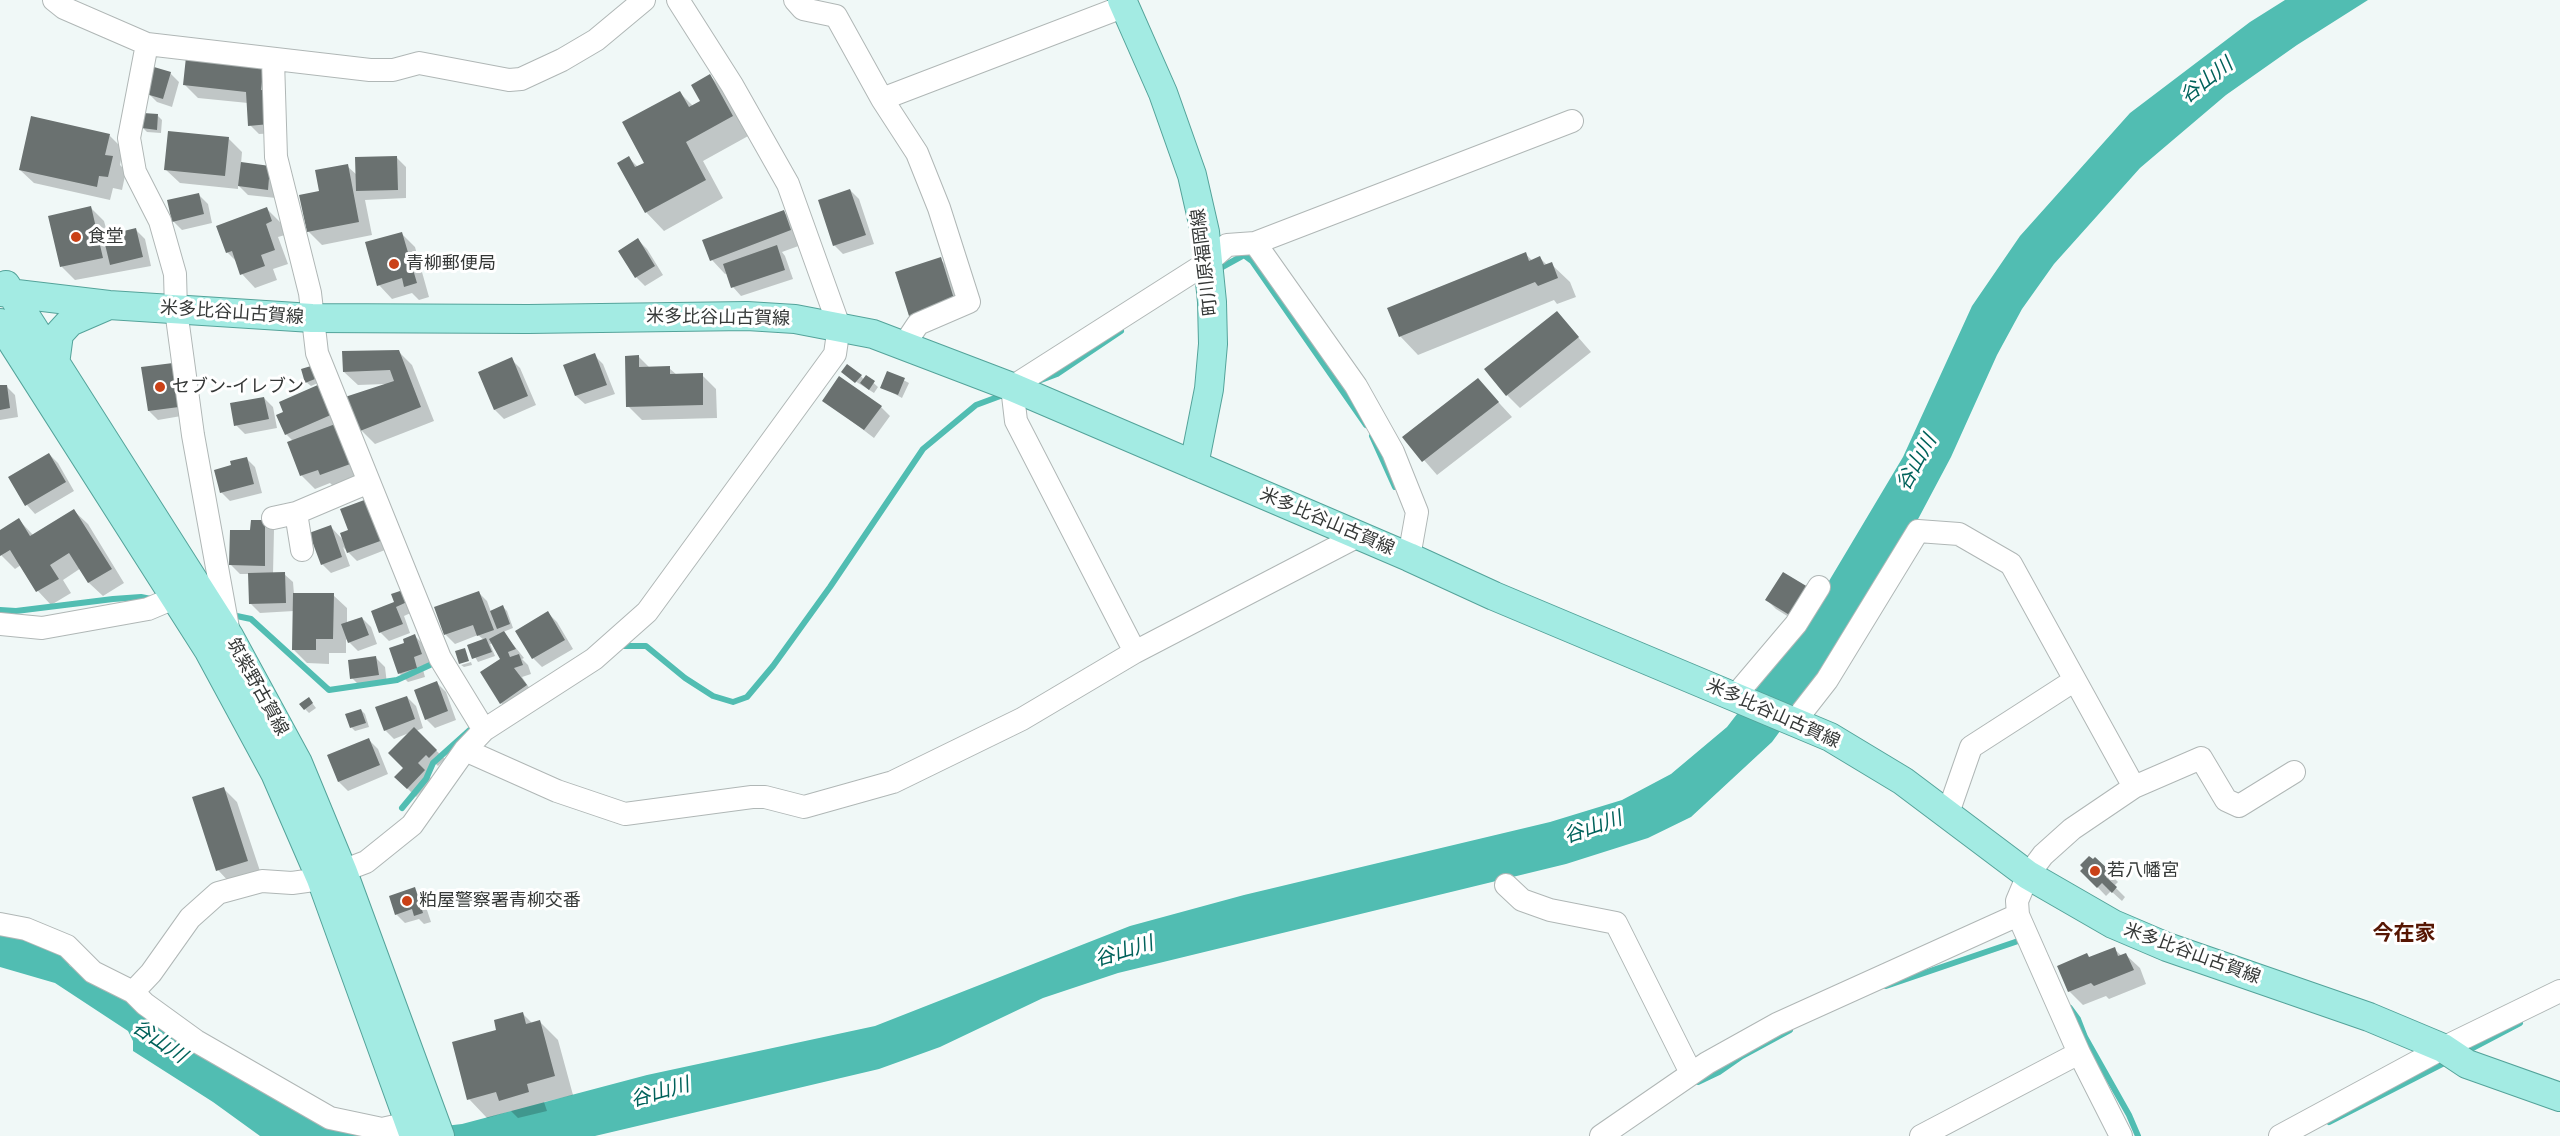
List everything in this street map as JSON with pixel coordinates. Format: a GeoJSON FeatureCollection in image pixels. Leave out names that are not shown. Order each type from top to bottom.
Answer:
{"type":"FeatureCollection","features":[{"type":"Feature","properties":{"kind":"main road","name":"町川原福岡線"},"geometry":{"type":"LineString","coordinates":[[1124,3],[1163,93],[1192,175],[1205,232],[1213,344],[1209,388],[1194,465]]}},
{"type":"Feature","properties":{"kind":"main road","name":"米多比谷山古賀線"},"geometry":{"type":"LineString","coordinates":[[4,287],[109,305],[312,318],[516,319],[747,315],[839,326],[904,345],[1012,387],[1409,557],[1494,596],[1793,721],[1849,748],[1903,781],[2028,875],[2113,924],[2167,947],[2369,1017],[2443,1048],[2468,1064],[2560,1097]]}},
{"type":"Feature","properties":{"kind":"main road","name":"筑紫野古賀線"},"geometry":{"type":"LineString","coordinates":[[4,287],[229,636],[298,763],[332,875],[422,1130]]}},
{"type":"Feature","properties":{"kind":"main road"},"geometry":{"type":"LineString","coordinates":[[55,364],[59,334],[70,322],[109,305]]}},
{"type":"Feature","properties":{"kind":"main road","name":"筑紫野古賀線"},"geometry":{"type":"LineString","coordinates":[[0,323],[241,707],[332,875]]}},
{"type":"Feature","properties":{"kind":"street"},"geometry":{"type":"LineString","coordinates":[[54,0],[64,8],[147,44],[370,70],[393,70],[419,63],[509,80],[521,80],[596,40],[644,0]]}},
{"type":"Feature","properties":{"kind":"street"},"geometry":{"type":"LineString","coordinates":[[133,992],[151,973],[190,918],[218,893],[262,880],[292,883],[332,875],[366,862],[411,825],[465,750],[484,730],[594,659],[647,612],[835,354],[839,326],[788,183],[732,85],[678,0]]}},
{"type":"Feature","properties":{"kind":"street"},"geometry":{"type":"LineString","coordinates":[[795,0],[803,9],[836,16],[882,99],[917,153],[939,208],[969,302],[918,324],[904,345]]}},
{"type":"Feature","properties":{"kind":"street"},"geometry":{"type":"LineString","coordinates":[[882,99],[1124,3]]}},
{"type":"Feature","properties":{"kind":"street"},"geometry":{"type":"LineString","coordinates":[[147,44],[129,138],[135,172],[160,221],[175,274],[176,310],[193,435],[229,636]]}},
{"type":"Feature","properties":{"kind":"street"},"geometry":{"type":"LineString","coordinates":[[273,60],[276,157],[310,293],[317,353],[440,658],[484,730]]}},
{"type":"Feature","properties":{"kind":"street"},"geometry":{"type":"LineString","coordinates":[[1135,652],[1016,421],[1012,387],[1208,262],[1227,245],[1255,243],[1572,121]]}},
{"type":"Feature","properties":{"kind":"street"},"geometry":{"type":"LineString","coordinates":[[1255,243],[1356,386],[1393,452],[1417,512],[1409,557]]}},
{"type":"Feature","properties":{"kind":"street"},"geometry":{"type":"LineString","coordinates":[[273,518],[296,513],[369,482]]}},
{"type":"Feature","properties":{"kind":"street"},"geometry":{"type":"LineString","coordinates":[[296,513],[302,550]]}},
{"type":"Feature","properties":{"kind":"street"},"geometry":{"type":"LineString","coordinates":[[1793,721],[1827,680],[1918,531],[1959,534],[2012,564],[2134,787]]}},
{"type":"Feature","properties":{"kind":"street"},"geometry":{"type":"LineString","coordinates":[[465,750],[557,791],[625,814],[765,797],[804,807],[893,782],[1022,719],[1135,652],[1358,536]]}},
{"type":"Feature","properties":{"kind":"street"},"geometry":{"type":"LineString","coordinates":[[1735,696],[1796,624],[1819,587]]}},
{"type":"Feature","properties":{"kind":"street"},"geometry":{"type":"LineString","coordinates":[[0,624],[42,628],[148,609],[174,598]]}},
{"type":"Feature","properties":{"kind":"street"},"geometry":{"type":"LineString","coordinates":[[1948,813],[1971,747],[2075,680]]}},
{"type":"Feature","properties":{"kind":"street"},"geometry":{"type":"LineString","coordinates":[[2121,1136],[2079,1053],[2018,915],[2017,901],[2028,875],[2043,855],[2072,829],[2134,787],[2201,758],[2226,800],[2238,806],[2294,772]]}},
{"type":"Feature","properties":{"kind":"street"},"geometry":{"type":"LineString","coordinates":[[1506,885],[1522,900],[1540,907],[1616,923],[1691,1073]]}},
{"type":"Feature","properties":{"kind":"street"},"geometry":{"type":"LineString","coordinates":[[1601,1136],[1691,1073],[1777,1024],[2018,915]]}},
{"type":"Feature","properties":{"kind":"street"},"geometry":{"type":"LineString","coordinates":[[0,924],[26,929],[67,946],[93,972],[133,992],[145,1004],[196,1041],[330,1118],[382,1129],[422,1130]]}},
{"type":"Feature","properties":{"kind":"street"},"geometry":{"type":"LineString","coordinates":[[2280,1136],[2443,1048],[2560,991]]}},
{"type":"Feature","properties":{"kind":"street"},"geometry":{"type":"LineString","coordinates":[[1921,1136],[2079,1053]]}},
{"type":"Feature","properties":{"kind":"water","name":"谷山川"},"geometry":{"type":"Polygon","coordinates":[[[2285,0],[2368,0],[2297,45],[2226,95],[2140,168],[2054,264],[2022,309],[1997,355],[1951,457],[1908,538],[1808,693],[1772,742],[1691,817],[1648,838],[1566,864],[1118,973],[1043,998],[940,1047],[879,1069],[595,1136],[260,1136],[213,1102],[133,1051],[133,1041],[128,1031],[55,983],[0,967],[0,928],[63,955],[70,966],[335,1128],[436,1127],[462,1124],[647,1075],[875,1026],[1130,926],[1244,895],[1550,822],[1622,800],[1671,774],[1727,727],[1792,643],[1903,457],[1972,306],[2020,236],[2130,113],[2250,22],[2285,0]]]}},
{"type":"Feature","properties":{"kind":"building"},"geometry":{"type":"Polygon","coordinates":[[[186,57],[264,65],[261,90],[268,89],[270,124],[248,126],[246,92],[183,85],[186,57]]]}},
{"type":"Feature","properties":{"kind":"building"},"geometry":{"type":"Polygon","coordinates":[[[154,67],[171,72],[163,99],[146,94],[154,67]]]}},
{"type":"Feature","properties":{"kind":"building"},"geometry":{"type":"Polygon","coordinates":[[[710,74],[733,116],[686,142],[706,180],[645,213],[617,163],[629,156],[635,167],[644,163],[622,122],[680,91],[689,107],[700,101],[691,85],[710,74]]]}},
{"type":"Feature","properties":{"kind":"building"},"geometry":{"type":"Polygon","coordinates":[[[143,113],[158,114],[157,130],[142,128],[143,113]]]}},
{"type":"Feature","properties":{"kind":"building"},"geometry":{"type":"Polygon","coordinates":[[[31,116],[110,134],[105,155],[113,156],[108,177],[99,176],[97,187],[19,170],[31,116]]]}},
{"type":"Feature","properties":{"kind":"building"},"geometry":{"type":"Polygon","coordinates":[[[168,131],[229,137],[225,176],[164,170],[168,131]]]}},
{"type":"Feature","properties":{"kind":"building"},"geometry":{"type":"Polygon","coordinates":[[[397,156],[398,190],[356,191],[355,157],[397,156]]]}},
{"type":"Feature","properties":{"kind":"building"},"geometry":{"type":"Polygon","coordinates":[[[241,162],[270,166],[268,190],[238,186],[241,162]]]}},
{"type":"Feature","properties":{"kind":"building"},"geometry":{"type":"Polygon","coordinates":[[[348,164],[359,222],[307,232],[299,195],[319,191],[315,170],[348,164]]]}},
{"type":"Feature","properties":{"kind":"building"},"geometry":{"type":"Polygon","coordinates":[[[850,189],[866,235],[833,246],[818,200],[850,189]]]}},
{"type":"Feature","properties":{"kind":"building"},"geometry":{"type":"Polygon","coordinates":[[[199,193],[204,214],[172,222],[167,200],[199,193]]]}},
{"type":"Feature","properties":{"kind":"building","name":"食堂"},"geometry":{"type":"Polygon","coordinates":[[[91,206],[103,258],[60,267],[48,216],[91,206]]]}},
{"type":"Feature","properties":{"kind":"building"},"geometry":{"type":"Polygon","coordinates":[[[267,207],[272,221],[266,224],[275,250],[261,255],[265,266],[240,275],[232,251],[226,253],[216,226],[267,207]]]}},
{"type":"Feature","properties":{"kind":"building"},"geometry":{"type":"Polygon","coordinates":[[[784,210],[791,230],[710,261],[702,240],[784,210]]]}},
{"type":"Feature","properties":{"kind":"building"},"geometry":{"type":"Polygon","coordinates":[[[136,228],[143,257],[110,265],[103,236],[136,228]]]}},
{"type":"Feature","properties":{"kind":"building"},"geometry":{"type":"Polygon","coordinates":[[[402,232],[417,283],[404,287],[402,278],[377,286],[365,242],[402,232]]]}},
{"type":"Feature","properties":{"kind":"building"},"geometry":{"type":"Polygon","coordinates":[[[638,238],[655,266],[635,278],[618,251],[638,238]]]}},
{"type":"Feature","properties":{"kind":"building"},"geometry":{"type":"Polygon","coordinates":[[[777,245],[785,270],[731,288],[723,264],[777,245]]]}},
{"type":"Feature","properties":{"kind":"building"},"geometry":{"type":"Polygon","coordinates":[[[1526,252],[1529,261],[1540,256],[1544,265],[1552,262],[1558,278],[1538,286],[1535,282],[1399,337],[1387,308],[1526,252]]]}},
{"type":"Feature","properties":{"kind":"building"},"geometry":{"type":"Polygon","coordinates":[[[941,257],[955,302],[909,316],[895,272],[941,257]]]}},
{"type":"Feature","properties":{"kind":"building"},"geometry":{"type":"Polygon","coordinates":[[[1557,311],[1579,337],[1506,396],[1484,369],[1557,311]]]}},
{"type":"Feature","properties":{"kind":"building"},"geometry":{"type":"Polygon","coordinates":[[[399,350],[421,407],[360,431],[345,397],[394,381],[390,370],[343,372],[342,351],[399,350]]]}},
{"type":"Feature","properties":{"kind":"building"},"geometry":{"type":"Polygon","coordinates":[[[595,353],[607,385],[575,396],[563,365],[595,353]]]}},
{"type":"Feature","properties":{"kind":"building"},"geometry":{"type":"Polygon","coordinates":[[[639,355],[639,367],[670,366],[670,374],[703,373],[703,405],[626,407],[625,356],[639,355]]]}},
{"type":"Feature","properties":{"kind":"building"},"geometry":{"type":"Polygon","coordinates":[[[512,357],[528,396],[494,410],[478,372],[512,357]]]}},
{"type":"Feature","properties":{"kind":"building","name":"セブン-イレブン"},"geometry":{"type":"Polygon","coordinates":[[[173,363],[179,407],[148,411],[141,367],[173,363]]]}},
{"type":"Feature","properties":{"kind":"building"},"geometry":{"type":"Polygon","coordinates":[[[847,364],[862,375],[855,383],[841,372],[847,364]]]}},
{"type":"Feature","properties":{"kind":"building"},"geometry":{"type":"Polygon","coordinates":[[[311,366],[315,379],[305,383],[301,369],[311,366]]]}},
{"type":"Feature","properties":{"kind":"building"},"geometry":{"type":"Polygon","coordinates":[[[887,371],[905,378],[898,395],[880,388],[887,371]]]}},
{"type":"Feature","properties":{"kind":"building"},"geometry":{"type":"Polygon","coordinates":[[[866,375],[875,381],[869,390],[860,383],[866,375]]]}},
{"type":"Feature","properties":{"kind":"building"},"geometry":{"type":"Polygon","coordinates":[[[839,376],[882,406],[864,430],[822,401],[839,376]]]}},
{"type":"Feature","properties":{"kind":"building"},"geometry":{"type":"Polygon","coordinates":[[[1478,378],[1499,402],[1422,462],[1402,437],[1478,378]]]}},
{"type":"Feature","properties":{"kind":"building"},"geometry":{"type":"Polygon","coordinates":[[[320,384],[333,414],[285,435],[276,415],[283,412],[279,402],[320,384]]]}},
{"type":"Feature","properties":{"kind":"building"},"geometry":{"type":"Polygon","coordinates":[[[0,385],[7,385],[10,408],[0,410],[0,385]]]}},
{"type":"Feature","properties":{"kind":"building"},"geometry":{"type":"Polygon","coordinates":[[[264,397],[269,419],[234,426],[230,403],[264,397]]]}},
{"type":"Feature","properties":{"kind":"building"},"geometry":{"type":"Polygon","coordinates":[[[338,423],[353,463],[320,475],[318,470],[300,476],[287,442],[338,423]]]}},
{"type":"Feature","properties":{"kind":"building"},"geometry":{"type":"Polygon","coordinates":[[[49,453],[66,482],[25,506],[8,477],[49,453]]]}},
{"type":"Feature","properties":{"kind":"building"},"geometry":{"type":"Polygon","coordinates":[[[247,457],[254,484],[220,493],[214,470],[231,465],[230,461],[247,457]]]}},
{"type":"Feature","properties":{"kind":"building"},"geometry":{"type":"Polygon","coordinates":[[[367,499],[383,540],[347,553],[340,533],[348,530],[340,509],[367,499]]]}},
{"type":"Feature","properties":{"kind":"building"},"geometry":{"type":"Polygon","coordinates":[[[74,509],[112,569],[88,583],[69,553],[50,565],[59,579],[36,592],[10,550],[0,556],[0,530],[19,518],[30,536],[74,509]]]}},
{"type":"Feature","properties":{"kind":"building"},"geometry":{"type":"Polygon","coordinates":[[[251,520],[265,520],[265,566],[229,565],[230,530],[250,530],[251,520]]]}},
{"type":"Feature","properties":{"kind":"building"},"geometry":{"type":"Polygon","coordinates":[[[331,525],[342,557],[321,565],[309,533],[331,525]]]}},
{"type":"Feature","properties":{"kind":"building"},"geometry":{"type":"Polygon","coordinates":[[[285,572],[286,603],[249,604],[248,573],[285,572]]]}},
{"type":"Feature","properties":{"kind":"building"},"geometry":{"type":"Polygon","coordinates":[[[1783,572],[1808,587],[1791,616],[1765,600],[1783,572]]]}},
{"type":"Feature","properties":{"kind":"building"},"geometry":{"type":"Polygon","coordinates":[[[403,590],[407,602],[396,607],[403,624],[379,633],[371,611],[394,602],[391,594],[403,590]]]}},
{"type":"Feature","properties":{"kind":"building"},"geometry":{"type":"Polygon","coordinates":[[[479,591],[494,630],[477,636],[473,625],[444,635],[434,607],[479,591]]]}},
{"type":"Feature","properties":{"kind":"building"},"geometry":{"type":"Polygon","coordinates":[[[293,593],[334,593],[333,639],[316,639],[316,650],[292,650],[293,593]]]}},
{"type":"Feature","properties":{"kind":"building"},"geometry":{"type":"Polygon","coordinates":[[[503,605],[510,624],[497,629],[490,611],[503,605]]]}},
{"type":"Feature","properties":{"kind":"building"},"geometry":{"type":"Polygon","coordinates":[[[548,611],[565,640],[532,659],[515,631],[548,611]]]}},
{"type":"Feature","properties":{"kind":"building"},"geometry":{"type":"Polygon","coordinates":[[[362,617],[369,635],[348,643],[341,624],[362,617]]]}},
{"type":"Feature","properties":{"kind":"building"},"geometry":{"type":"Polygon","coordinates":[[[504,631],[516,649],[508,652],[510,657],[519,654],[523,665],[514,668],[527,685],[500,704],[480,672],[500,659],[489,639],[504,631]]]}},
{"type":"Feature","properties":{"kind":"building"},"geometry":{"type":"Polygon","coordinates":[[[415,634],[422,654],[414,657],[417,668],[398,674],[389,648],[404,643],[403,639],[415,634]]]}},
{"type":"Feature","properties":{"kind":"building"},"geometry":{"type":"Polygon","coordinates":[[[486,638],[492,652],[472,659],[467,645],[486,638]]]}},
{"type":"Feature","properties":{"kind":"building"},"geometry":{"type":"Polygon","coordinates":[[[465,648],[469,661],[459,664],[455,651],[465,648]]]}},
{"type":"Feature","properties":{"kind":"building"},"geometry":{"type":"Polygon","coordinates":[[[376,656],[379,675],[350,679],[348,660],[376,656]]]}},
{"type":"Feature","properties":{"kind":"building"},"geometry":{"type":"Polygon","coordinates":[[[437,681],[448,711],[425,720],[414,690],[437,681]]]}},
{"type":"Feature","properties":{"kind":"building"},"geometry":{"type":"Polygon","coordinates":[[[407,696],[415,719],[384,731],[375,707],[407,696]]]}},
{"type":"Feature","properties":{"kind":"building"},"geometry":{"type":"Polygon","coordinates":[[[309,697],[313,703],[304,710],[299,704],[309,697]]]}},
{"type":"Feature","properties":{"kind":"building"},"geometry":{"type":"Polygon","coordinates":[[[361,709],[366,723],[350,728],[345,714],[361,709]]]}},
{"type":"Feature","properties":{"kind":"building"},"geometry":{"type":"Polygon","coordinates":[[[414,727],[437,750],[429,758],[426,755],[418,763],[425,770],[407,789],[394,777],[403,768],[388,753],[414,727]]]}},
{"type":"Feature","properties":{"kind":"building"},"geometry":{"type":"Polygon","coordinates":[[[369,738],[380,765],[338,782],[327,755],[369,738]]]}},
{"type":"Feature","properties":{"kind":"building"},"geometry":{"type":"Polygon","coordinates":[[[224,787],[248,861],[216,871],[192,797],[224,787]]]}},
{"type":"Feature","properties":{"kind":"building"},"geometry":{"type":"Polygon","coordinates":[[[2089,856],[2093,859],[2095,857],[2111,872],[2106,877],[2117,887],[2112,893],[2102,883],[2097,888],[2080,871],[2083,868],[2080,865],[2089,856]]]}},
{"type":"Feature","properties":{"kind":"building"},"geometry":{"type":"Polygon","coordinates":[[[415,887],[423,913],[414,916],[412,909],[395,915],[389,896],[415,887]]]}},
{"type":"Feature","properties":{"kind":"building"},"geometry":{"type":"Polygon","coordinates":[[[2115,947],[2118,956],[2126,953],[2134,970],[2094,986],[2091,983],[2068,992],[2057,966],[2087,953],[2089,957],[2115,947]]]}},
{"type":"Feature","properties":{"kind":"building"},"geometry":{"type":"Polygon","coordinates":[[[523,1012],[526,1024],[540,1020],[555,1076],[527,1084],[529,1092],[499,1101],[496,1092],[467,1100],[452,1042],[496,1030],[494,1020],[523,1012]]]}},
{"type":"Feature","properties":{"kind":"waterway"},"geometry":{"type":"LineString","coordinates":[[1215,271],[1244,255],[1252,261],[1366,425]]}},
{"type":"Feature","properties":{"kind":"waterway"},"geometry":{"type":"LineString","coordinates":[[1041,380],[1057,374],[1121,331]]}},
{"type":"Feature","properties":{"kind":"waterway"},"geometry":{"type":"LineString","coordinates":[[620,646],[646,646],[685,678],[713,696],[733,702],[747,697],[773,666],[830,587],[923,449],[976,405],[1003,395]]}},
{"type":"Feature","properties":{"kind":"waterway"},"geometry":{"type":"LineString","coordinates":[[1372,436],[1395,487]]}},
{"type":"Feature","properties":{"kind":"waterway"},"geometry":{"type":"LineString","coordinates":[[0,610],[16,611],[113,599],[141,597],[151,599]]}},
{"type":"Feature","properties":{"kind":"waterway"},"geometry":{"type":"LineString","coordinates":[[232,615],[251,619],[329,690],[397,680],[430,665]]}},
{"type":"Feature","properties":{"kind":"waterway"},"geometry":{"type":"LineString","coordinates":[[402,808],[426,779],[433,763],[472,728]]}},
{"type":"Feature","properties":{"kind":"waterway"},"geometry":{"type":"LineString","coordinates":[[1886,986],[2024,939]]}},
{"type":"Feature","properties":{"kind":"waterway"},"geometry":{"type":"LineString","coordinates":[[2070,1008],[2078,1019],[2085,1037],[2129,1115],[2138,1136]]}},
{"type":"Feature","properties":{"kind":"waterway"},"geometry":{"type":"LineString","coordinates":[[2465,1052],[2520,1023]]}},
{"type":"Feature","properties":{"kind":"waterway"},"geometry":{"type":"LineString","coordinates":[[1698,1082],[1790,1030]]}},
{"type":"Feature","properties":{"kind":"waterway"},"geometry":{"type":"LineString","coordinates":[[2329,1122],[2448,1061]]}},
{"type":"Feature","properties":{"kind":"place","name":"食堂"},"geometry":{"type":"Point","coordinates":[76,237]}},
{"type":"Feature","properties":{"kind":"place","name":"青柳郵便局"},"geometry":{"type":"Point","coordinates":[394,264]}},
{"type":"Feature","properties":{"kind":"place","name":"セブン-イレブン"},"geometry":{"type":"Point","coordinates":[160,387]}},
{"type":"Feature","properties":{"kind":"place","name":"若八幡宮"},"geometry":{"type":"Point","coordinates":[2095,871]}},
{"type":"Feature","properties":{"kind":"place","name":"粕屋警察署青柳交番"},"geometry":{"type":"Point","coordinates":[407,901]}},
{"type":"Feature","properties":{"kind":"district","name":"今在家"},"geometry":{"type":"Point","coordinates":[2404,934]}}]}
